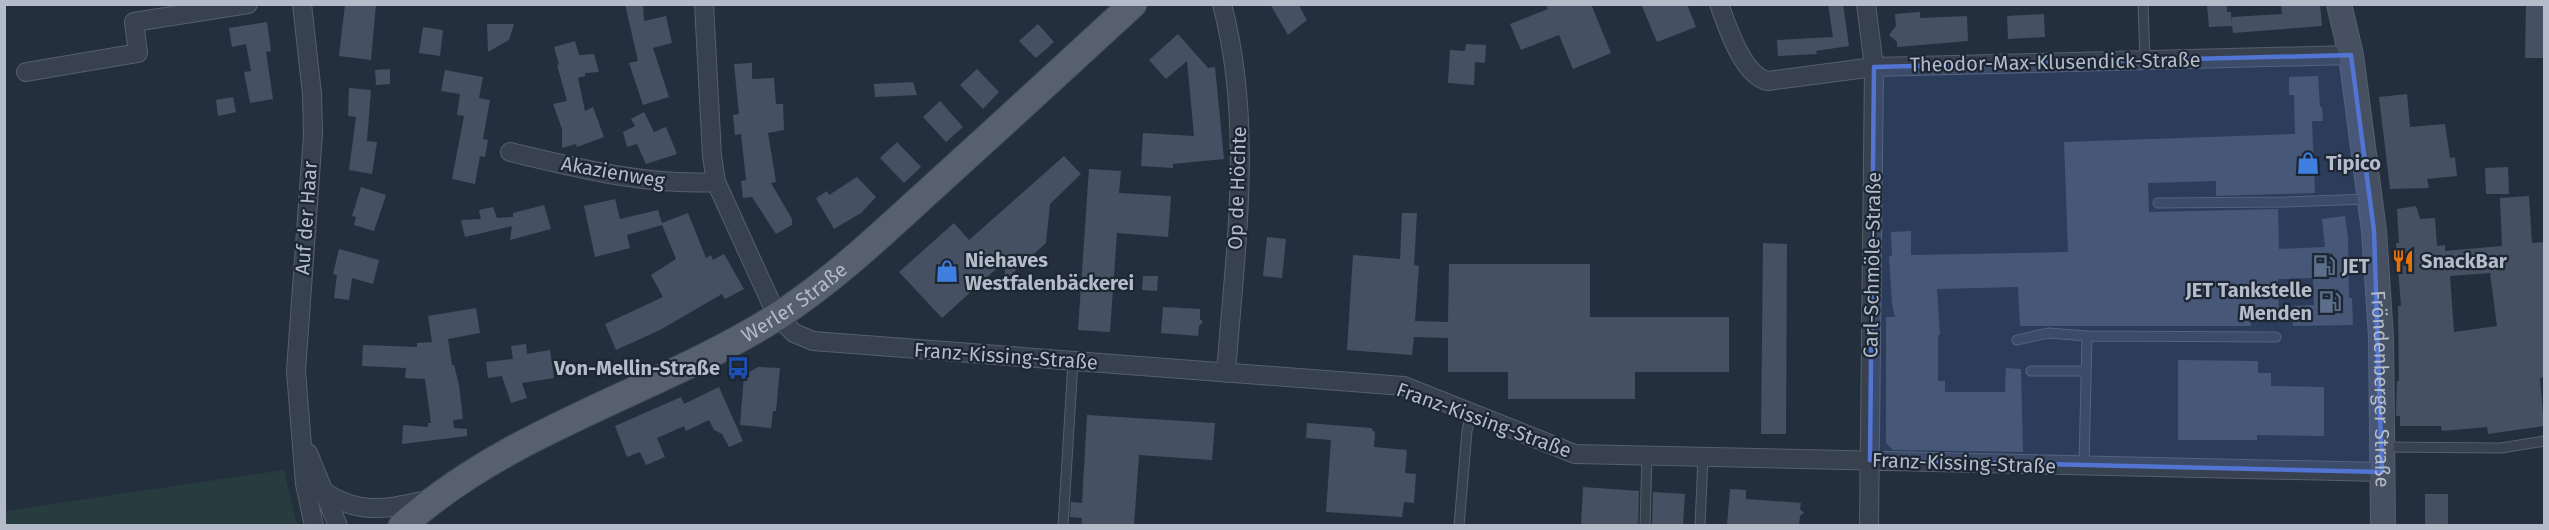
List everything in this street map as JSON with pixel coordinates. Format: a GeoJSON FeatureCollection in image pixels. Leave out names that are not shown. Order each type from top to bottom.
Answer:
{"type":"FeatureCollection","features":[{"type":"Feature","properties":{"kind":"main road","name":"Werler Straße"},"geometry":{"type":"LineString","coordinates":[[402,525],[471,473],[530,439],[707,356],[777,316],[819,288],[867,248],[1133,4]]}},
{"type":"Feature","properties":{"kind":"main road","name":"Fröndenberger Straße"},"geometry":{"type":"LineString","coordinates":[[2339,4],[2350,55],[2370,198],[2380,337],[2383,525]]}},
{"type":"Feature","properties":{"kind":"street"},"geometry":{"type":"LineString","coordinates":[[26,72],[138,53],[134,22],[248,4]]}},
{"type":"Feature","properties":{"kind":"street","name":"Auf der Haar"},"geometry":{"type":"LineString","coordinates":[[302,4],[312,94],[313,134],[296,371],[304,484],[314,525]]}},
{"type":"Feature","properties":{"kind":"street"},"geometry":{"type":"LineString","coordinates":[[704,4],[712,156],[716,182],[777,316]]}},
{"type":"Feature","properties":{"kind":"street","name":"Op de Höchte"},"geometry":{"type":"LineString","coordinates":[[1222,4],[1238,95],[1240,138],[1239,201],[1226,373]]}},
{"type":"Feature","properties":{"kind":"street","name":"Theodor-Max-Klusendick-Straße"},"geometry":{"type":"LineString","coordinates":[[1719,4],[1745,63],[1760,79],[1783,80],[1874,67],[2350,55]]}},
{"type":"Feature","properties":{"kind":"street","name":"Carl-Schmöle-Straße"},"geometry":{"type":"LineString","coordinates":[[1866,4],[1874,67],[1869,525]]}},
{"type":"Feature","properties":{"kind":"street","name":"Akazienweg"},"geometry":{"type":"LineString","coordinates":[[510,152],[620,177],[688,184],[716,182]]}},
{"type":"Feature","properties":{"kind":"street","name":"Franz-Kissing-Straße"},"geometry":{"type":"LineString","coordinates":[[777,316],[794,333],[813,341],[1404,386],[1575,454],[2382,472]]}},
{"type":"Feature","properties":{"kind":"street","name":"Auf der Haar"},"geometry":{"type":"LineString","coordinates":[[300,431],[322,491],[338,525]]}},
{"type":"Feature","properties":{"kind":"street"},"geometry":{"type":"LineString","coordinates":[[322,491],[338,501],[373,510],[434,499]]}},
{"type":"Feature","properties":{"kind":"lane"},"geometry":{"type":"LineString","coordinates":[[2143,4],[2145,60]]}},
{"type":"Feature","properties":{"kind":"lane"},"geometry":{"type":"LineString","coordinates":[[2158,202],[2287,202],[2370,198]]}},
{"type":"Feature","properties":{"kind":"lane"},"geometry":{"type":"LineString","coordinates":[[2017,340],[2048,333],[2087,336],[2276,338]]}},
{"type":"Feature","properties":{"kind":"lane"},"geometry":{"type":"LineString","coordinates":[[2084,466],[2087,336]]}},
{"type":"Feature","properties":{"kind":"lane"},"geometry":{"type":"LineString","coordinates":[[1063,525],[1073,362]]}},
{"type":"Feature","properties":{"kind":"lane"},"geometry":{"type":"LineString","coordinates":[[2031,371],[2086,371]]}},
{"type":"Feature","properties":{"kind":"lane"},"geometry":{"type":"LineString","coordinates":[[1459,525],[1467,430],[1472,413]]}},
{"type":"Feature","properties":{"kind":"lane"},"geometry":{"type":"LineString","coordinates":[[2381,447],[2501,448],[2544,441]]}},
{"type":"Feature","properties":{"kind":"lane"},"geometry":{"type":"LineString","coordinates":[[1644,525],[1647,456]]}},
{"type":"Feature","properties":{"kind":"lane"},"geometry":{"type":"LineString","coordinates":[[1700,525],[1703,457]]}},
{"type":"Feature","properties":{"kind":"highlighted area"},"geometry":{"type":"Polygon","coordinates":[[[2351,55],[2374,231],[2382,472],[1870,460],[1874,67],[2351,55]]]}},
{"type":"Feature","properties":{"kind":"green space"},"geometry":{"type":"Polygon","coordinates":[[[284,470],[297,525],[5,525],[5,511],[284,470]]]}},
{"type":"Feature","properties":{"kind":"building"},"geometry":{"type":"Polygon","coordinates":[[[345,4],[376,4],[371,60],[339,56],[345,4]]]}},
{"type":"Feature","properties":{"kind":"building"},"geometry":{"type":"Polygon","coordinates":[[[625,4],[643,4],[644,21],[666,16],[672,43],[653,48],[669,97],[643,105],[629,63],[638,61],[625,4]]]}},
{"type":"Feature","properties":{"kind":"building"},"geometry":{"type":"Polygon","coordinates":[[[1270,4],[1298,4],[1307,20],[1288,35],[1270,4]]]}},
{"type":"Feature","properties":{"kind":"building"},"geometry":{"type":"Polygon","coordinates":[[[1546,4],[1591,4],[1611,53],[1573,69],[1559,35],[1521,50],[1510,24],[1548,9],[1546,4]]]}},
{"type":"Feature","properties":{"kind":"building"},"geometry":{"type":"Polygon","coordinates":[[[1641,4],[1687,4],[1696,27],[1657,42],[1641,4]]]}},
{"type":"Feature","properties":{"kind":"building"},"geometry":{"type":"Polygon","coordinates":[[[1828,4],[1843,4],[1849,46],[1816,51],[1817,54],[1778,56],[1777,40],[1833,37],[1828,4]]]}},
{"type":"Feature","properties":{"kind":"building"},"geometry":{"type":"Polygon","coordinates":[[[2207,4],[2227,4],[2227,12],[2231,12],[2232,25],[2232,17],[2282,14],[2281,4],[2320,4],[2322,26],[2233,33],[2232,26],[2209,27],[2207,4]]]}},
{"type":"Feature","properties":{"kind":"building"},"geometry":{"type":"Polygon","coordinates":[[[2526,4],[2544,4],[2544,58],[2525,58],[2526,4]]]}},
{"type":"Feature","properties":{"kind":"building"},"geometry":{"type":"Polygon","coordinates":[[[1920,12],[1920,18],[1967,16],[1968,41],[1897,47],[1897,42],[1889,35],[1896,26],[1895,14],[1920,12]]]}},
{"type":"Feature","properties":{"kind":"building"},"geometry":{"type":"Polygon","coordinates":[[[2044,14],[2045,37],[2008,39],[2007,16],[2044,14]]]}},
{"type":"Feature","properties":{"kind":"building"},"geometry":{"type":"Polygon","coordinates":[[[267,22],[271,51],[266,52],[273,99],[250,103],[244,72],[251,71],[246,44],[232,47],[229,28],[267,22]]]}},
{"type":"Feature","properties":{"kind":"building"},"geometry":{"type":"Polygon","coordinates":[[[487,24],[514,24],[509,40],[488,52],[487,24]]]}},
{"type":"Feature","properties":{"kind":"building"},"geometry":{"type":"Polygon","coordinates":[[[1038,24],[1054,42],[1036,58],[1019,41],[1038,24]]]}},
{"type":"Feature","properties":{"kind":"building"},"geometry":{"type":"Polygon","coordinates":[[[423,27],[443,30],[440,56],[419,53],[423,27]]]}},
{"type":"Feature","properties":{"kind":"building"},"geometry":{"type":"Polygon","coordinates":[[[1178,34],[1208,68],[1215,67],[1224,159],[1173,164],[1173,168],[1141,166],[1143,133],[1194,136],[1187,61],[1166,79],[1149,60],[1178,34]]]}},
{"type":"Feature","properties":{"kind":"building"},"geometry":{"type":"Polygon","coordinates":[[[575,41],[579,55],[594,54],[599,72],[585,73],[585,76],[578,78],[585,111],[593,107],[604,137],[577,147],[576,144],[562,148],[562,129],[553,104],[567,101],[554,47],[575,41]]]}},
{"type":"Feature","properties":{"kind":"building"},"geometry":{"type":"Polygon","coordinates":[[[1466,44],[1486,45],[1485,63],[1475,62],[1474,85],[1448,83],[1450,50],[1465,51],[1466,44]]]}},
{"type":"Feature","properties":{"kind":"building"},"geometry":{"type":"Polygon","coordinates":[[[752,63],[752,79],[774,78],[776,104],[783,104],[784,130],[768,133],[776,182],[771,183],[792,219],[792,225],[776,234],[752,197],[743,198],[741,181],[746,180],[741,134],[735,135],[733,115],[739,114],[734,64],[752,63]]]}},
{"type":"Feature","properties":{"kind":"building"},"geometry":{"type":"Polygon","coordinates":[[[390,69],[390,84],[376,85],[375,70],[390,69]]]}},
{"type":"Feature","properties":{"kind":"building"},"geometry":{"type":"Polygon","coordinates":[[[977,69],[999,92],[983,109],[960,85],[977,69]]]}},
{"type":"Feature","properties":{"kind":"building"},"geometry":{"type":"Polygon","coordinates":[[[445,70],[483,77],[479,98],[490,100],[483,139],[488,140],[485,157],[480,156],[475,184],[452,179],[464,116],[457,115],[460,94],[441,91],[445,70]]]}},
{"type":"Feature","properties":{"kind":"building"},"geometry":{"type":"Polygon","coordinates":[[[2318,76],[2323,121],[2312,121],[2315,193],[2216,196],[2216,181],[2148,183],[2149,212],[2278,209],[2279,249],[2325,247],[2322,219],[2345,216],[2348,237],[2349,298],[2352,298],[2353,325],[2293,326],[2293,306],[2314,305],[2313,278],[2278,279],[2279,317],[2250,318],[2251,326],[2020,326],[2018,287],[1937,289],[1940,335],[1938,335],[1938,381],[1945,381],[1945,392],[2005,392],[2006,368],[2021,369],[2023,452],[1893,450],[1886,443],[1886,317],[1895,317],[1889,256],[1892,256],[1891,232],[1911,231],[1911,255],[2068,252],[2064,142],[2295,134],[2294,95],[2289,95],[2289,77],[2318,76]]]}},
{"type":"Feature","properties":{"kind":"building"},"geometry":{"type":"Polygon","coordinates":[[[913,82],[917,95],[875,97],[874,84],[913,82]]]}},
{"type":"Feature","properties":{"kind":"building"},"geometry":{"type":"Polygon","coordinates":[[[349,88],[371,90],[367,141],[377,142],[372,174],[349,170],[356,117],[348,116],[349,88]]]}},
{"type":"Feature","properties":{"kind":"building"},"geometry":{"type":"Polygon","coordinates":[[[2407,94],[2410,127],[2445,124],[2450,158],[2455,157],[2457,176],[2427,179],[2429,188],[2390,189],[2379,97],[2407,94]]]}},
{"type":"Feature","properties":{"kind":"building"},"geometry":{"type":"Polygon","coordinates":[[[233,97],[236,112],[218,116],[216,100],[233,97]]]}},
{"type":"Feature","properties":{"kind":"building"},"geometry":{"type":"Polygon","coordinates":[[[940,101],[963,127],[946,142],[923,117],[940,101]]]}},
{"type":"Feature","properties":{"kind":"building"},"geometry":{"type":"Polygon","coordinates":[[[644,112],[654,132],[666,127],[677,154],[646,164],[637,144],[627,147],[623,132],[635,126],[631,119],[644,112]]]}},
{"type":"Feature","properties":{"kind":"building"},"geometry":{"type":"Polygon","coordinates":[[[897,142],[921,167],[904,183],[880,158],[897,142]]]}},
{"type":"Feature","properties":{"kind":"building"},"geometry":{"type":"Polygon","coordinates":[[[1064,156],[1081,174],[1050,204],[1046,243],[1004,281],[1006,260],[942,318],[899,272],[954,223],[969,240],[1064,156]]]}},
{"type":"Feature","properties":{"kind":"building"},"geometry":{"type":"Polygon","coordinates":[[[2508,167],[2509,194],[2486,194],[2485,168],[2508,167]]]}},
{"type":"Feature","properties":{"kind":"building"},"geometry":{"type":"Polygon","coordinates":[[[1089,169],[1121,171],[1119,193],[1171,196],[1168,237],[1117,233],[1110,332],[1078,330],[1089,169]]]}},
{"type":"Feature","properties":{"kind":"building"},"geometry":{"type":"Polygon","coordinates":[[[857,177],[876,197],[861,213],[834,229],[816,198],[827,191],[829,195],[857,177]]]}},
{"type":"Feature","properties":{"kind":"building"},"geometry":{"type":"Polygon","coordinates":[[[361,187],[386,195],[374,231],[354,225],[356,217],[352,216],[361,187]]]}},
{"type":"Feature","properties":{"kind":"building"},"geometry":{"type":"Polygon","coordinates":[[[2529,196],[2532,243],[2544,242],[2544,377],[2540,378],[2544,426],[2488,434],[2487,427],[2442,431],[2441,426],[2400,426],[2400,416],[2396,416],[2397,381],[2399,381],[2398,306],[2401,306],[2396,243],[2399,243],[2397,209],[2416,206],[2420,219],[2435,218],[2437,246],[2445,245],[2445,251],[2502,246],[2500,198],[2529,196]],[[2490,273],[2450,276],[2454,332],[2497,326],[2490,273]]]}},
{"type":"Feature","properties":{"kind":"building"},"geometry":{"type":"Polygon","coordinates":[[[615,199],[620,219],[658,210],[662,223],[688,213],[706,258],[711,255],[713,260],[724,254],[744,289],[725,299],[722,294],[660,330],[616,350],[605,324],[663,297],[651,275],[676,259],[662,225],[627,235],[630,248],[595,257],[584,206],[615,199]]]}},
{"type":"Feature","properties":{"kind":"building"},"geometry":{"type":"Polygon","coordinates":[[[544,205],[551,229],[510,240],[512,226],[465,237],[461,220],[481,219],[479,210],[493,207],[497,218],[513,217],[513,213],[544,205]]]}},
{"type":"Feature","properties":{"kind":"building"},"geometry":{"type":"Polygon","coordinates":[[[1402,213],[1417,213],[1414,265],[1419,266],[1415,321],[1448,322],[1449,264],[1590,264],[1590,317],[1729,317],[1729,372],[1635,372],[1635,399],[1508,399],[1508,372],[1448,372],[1448,338],[1414,337],[1412,355],[1347,350],[1353,255],[1400,259],[1402,213]]]}},
{"type":"Feature","properties":{"kind":"building"},"geometry":{"type":"Polygon","coordinates":[[[1267,237],[1286,239],[1282,278],[1263,276],[1267,237]]]}},
{"type":"Feature","properties":{"kind":"building"},"geometry":{"type":"Polygon","coordinates":[[[1763,243],[1787,244],[1786,434],[1761,434],[1763,243]]]}},
{"type":"Feature","properties":{"kind":"building"},"geometry":{"type":"Polygon","coordinates":[[[339,249],[379,260],[373,284],[352,278],[349,300],[334,298],[337,275],[333,274],[339,249]]]}},
{"type":"Feature","properties":{"kind":"building"},"geometry":{"type":"Polygon","coordinates":[[[1143,276],[1158,276],[1157,291],[1142,290],[1143,276]]]}},
{"type":"Feature","properties":{"kind":"building"},"geometry":{"type":"Polygon","coordinates":[[[1163,307],[1200,309],[1200,319],[1203,322],[1199,326],[1198,336],[1161,333],[1163,307]]]}},
{"type":"Feature","properties":{"kind":"building"},"geometry":{"type":"Polygon","coordinates":[[[476,308],[480,333],[448,339],[452,365],[454,365],[459,385],[463,419],[453,420],[454,428],[467,429],[467,436],[402,444],[403,425],[428,427],[428,423],[431,423],[425,379],[405,378],[406,368],[362,366],[363,345],[417,347],[417,343],[432,342],[428,316],[476,308]]]}},
{"type":"Feature","properties":{"kind":"building"},"geometry":{"type":"Polygon","coordinates":[[[526,344],[527,354],[550,350],[554,378],[522,383],[527,398],[511,403],[502,376],[488,378],[486,362],[513,359],[511,346],[526,344]]]}},
{"type":"Feature","properties":{"kind":"building"},"geometry":{"type":"Polygon","coordinates":[[[2178,360],[2258,361],[2258,373],[2271,373],[2271,386],[2324,387],[2324,436],[2257,435],[2257,440],[2178,440],[2178,360]]]}},
{"type":"Feature","properties":{"kind":"building"},"geometry":{"type":"Polygon","coordinates":[[[758,367],[780,368],[776,411],[773,411],[771,428],[740,425],[744,375],[758,367]]]}},
{"type":"Feature","properties":{"kind":"building"},"geometry":{"type":"Polygon","coordinates":[[[719,387],[743,441],[729,447],[722,434],[714,430],[709,420],[686,431],[684,426],[657,438],[665,457],[646,465],[640,452],[627,457],[615,426],[681,397],[684,404],[719,387]]]}},
{"type":"Feature","properties":{"kind":"building"},"geometry":{"type":"Polygon","coordinates":[[[1087,415],[1215,423],[1212,460],[1139,455],[1134,525],[1081,525],[1082,518],[1070,517],[1071,502],[1082,503],[1087,415]]]}},
{"type":"Feature","properties":{"kind":"building"},"geometry":{"type":"Polygon","coordinates":[[[1307,423],[1371,428],[1375,433],[1374,447],[1407,450],[1405,473],[1416,474],[1414,503],[1404,502],[1402,517],[1326,512],[1331,440],[1306,438],[1307,423]]]}},
{"type":"Feature","properties":{"kind":"building"},"geometry":{"type":"Polygon","coordinates":[[[1583,487],[1639,491],[1638,525],[1581,525],[1583,487]]]}},
{"type":"Feature","properties":{"kind":"building"},"geometry":{"type":"Polygon","coordinates":[[[1730,489],[1746,490],[1746,499],[1801,503],[1800,509],[1804,513],[1800,516],[1799,525],[1727,525],[1730,489]]]}},
{"type":"Feature","properties":{"kind":"building"},"geometry":{"type":"Polygon","coordinates":[[[1653,492],[1685,494],[1683,525],[1652,525],[1653,492]]]}},
{"type":"Feature","properties":{"kind":"building"},"geometry":{"type":"Polygon","coordinates":[[[2425,494],[2448,494],[2448,525],[2425,524],[2425,494]]]}},
{"type":"Feature","properties":{"kind":"place","name":"Tipico"},"geometry":{"type":"Point","coordinates":[2308,163]}},
{"type":"Feature","properties":{"kind":"place","name":"SnackBar"},"geometry":{"type":"Point","coordinates":[2403,261]}},
{"type":"Feature","properties":{"kind":"place","name":"JET"},"geometry":{"type":"Point","coordinates":[2324,266]}},
{"type":"Feature","properties":{"kind":"place","name":"Niehaves Westfalenbäckerei"},"geometry":{"type":"Point","coordinates":[947,271]}},
{"type":"Feature","properties":{"kind":"place","name":"JET Tankstelle Menden"},"geometry":{"type":"Point","coordinates":[2330,302]}},
{"type":"Feature","properties":{"kind":"place","name":"Von-Mellin-Straße"},"geometry":{"type":"Point","coordinates":[738,368]}}]}
